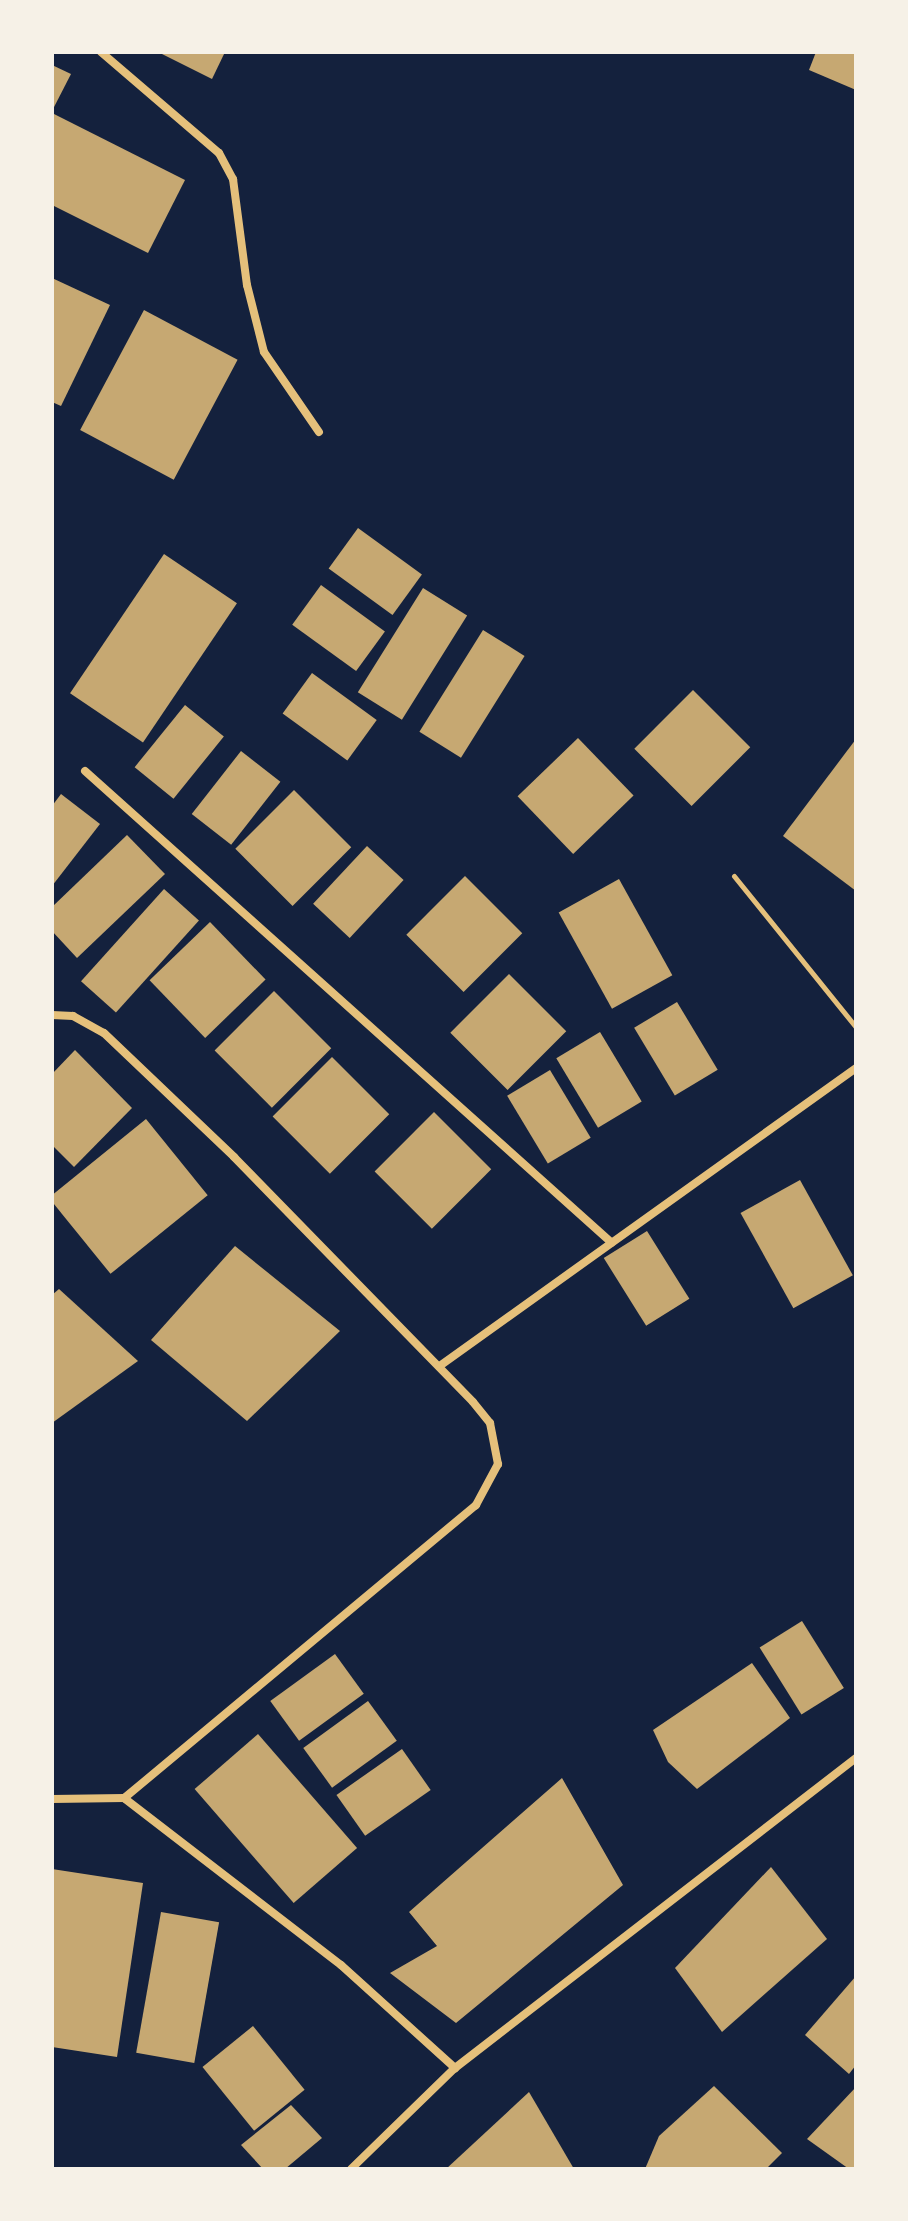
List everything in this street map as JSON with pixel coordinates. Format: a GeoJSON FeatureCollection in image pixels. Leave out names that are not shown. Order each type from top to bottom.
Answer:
{"type":"FeatureCollection","features":[{"type":"Feature","properties":{"kind":"street"},"geometry":{"type":"LineString","coordinates":[[101,52],[219,153],[233,179],[247,285],[264,352],[319,432]]}},
{"type":"Feature","properties":{"kind":"street"},"geometry":{"type":"LineString","coordinates":[[85,771],[612,1243]]}},
{"type":"Feature","properties":{"kind":"street"},"geometry":{"type":"LineString","coordinates":[[52,1015],[73,1016],[104,1033],[441,1365],[490,1423],[498,1464],[485,1495],[124,1798]]}},
{"type":"Feature","properties":{"kind":"street"},"geometry":{"type":"LineString","coordinates":[[441,1365],[856,1068]]}},
{"type":"Feature","properties":{"kind":"street"},"geometry":{"type":"LineString","coordinates":[[351,2169],[455,2068],[856,1758]]}},
{"type":"Feature","properties":{"kind":"street"},"geometry":{"type":"LineString","coordinates":[[52,1799],[124,1798],[341,1965],[455,2068]]}},
{"type":"Feature","properties":{"kind":"path"},"geometry":{"type":"LineString","coordinates":[[734,876],[856,1027]]}},
{"type":"Feature","properties":{"kind":"building"},"geometry":{"type":"Polygon","coordinates":[[[158,52],[225,52],[212,79],[158,52]]]}},
{"type":"Feature","properties":{"kind":"building"},"geometry":{"type":"Polygon","coordinates":[[[816,52],[856,52],[856,90],[809,70],[816,52]]]}},
{"type":"Feature","properties":{"kind":"building"},"geometry":{"type":"Polygon","coordinates":[[[52,65],[71,74],[52,111],[52,65]]]}},
{"type":"Feature","properties":{"kind":"building"},"geometry":{"type":"Polygon","coordinates":[[[52,113],[185,180],[148,253],[52,205],[52,113]]]}},
{"type":"Feature","properties":{"kind":"building"},"geometry":{"type":"Polygon","coordinates":[[[52,278],[110,305],[61,406],[52,402],[52,278]]]}},
{"type":"Feature","properties":{"kind":"building"},"geometry":{"type":"Polygon","coordinates":[[[144,310],[238,360],[174,480],[80,430],[144,310]]]}},
{"type":"Feature","properties":{"kind":"building"},"geometry":{"type":"Polygon","coordinates":[[[358,528],[422,574],[393,615],[329,568],[358,528]]]}},
{"type":"Feature","properties":{"kind":"building"},"geometry":{"type":"Polygon","coordinates":[[[164,554],[237,603],[143,742],[70,693],[164,554]]]}},
{"type":"Feature","properties":{"kind":"building"},"geometry":{"type":"Polygon","coordinates":[[[321,585],[385,631],[356,671],[292,625],[321,585]]]}},
{"type":"Feature","properties":{"kind":"building"},"geometry":{"type":"Polygon","coordinates":[[[423,588],[467,616],[402,720],[358,692],[423,588]]]}},
{"type":"Feature","properties":{"kind":"building"},"geometry":{"type":"Polygon","coordinates":[[[483,630],[525,656],[461,758],[419,732],[483,630]]]}},
{"type":"Feature","properties":{"kind":"building"},"geometry":{"type":"Polygon","coordinates":[[[312,673],[377,720],[347,760],[283,713],[312,673]]]}},
{"type":"Feature","properties":{"kind":"building"},"geometry":{"type":"Polygon","coordinates":[[[693,690],[750,747],[692,806],[634,749],[693,690]]]}},
{"type":"Feature","properties":{"kind":"building"},"geometry":{"type":"Polygon","coordinates":[[[185,705],[224,736],[174,799],[135,767],[185,705]]]}},
{"type":"Feature","properties":{"kind":"building"},"geometry":{"type":"Polygon","coordinates":[[[578,738],[634,796],[573,854],[518,796],[578,738]]]}},
{"type":"Feature","properties":{"kind":"building"},"geometry":{"type":"Polygon","coordinates":[[[856,739],[856,891],[783,836],[856,739]]]}},
{"type":"Feature","properties":{"kind":"building"},"geometry":{"type":"Polygon","coordinates":[[[241,751],[280,782],[231,845],[192,814],[241,751]]]}},
{"type":"Feature","properties":{"kind":"building"},"geometry":{"type":"Polygon","coordinates":[[[294,790],[351,847],[293,906],[235,849],[294,790]]]}},
{"type":"Feature","properties":{"kind":"building"},"geometry":{"type":"Polygon","coordinates":[[[61,794],[100,824],[52,886],[52,806],[61,794]]]}},
{"type":"Feature","properties":{"kind":"building"},"geometry":{"type":"Polygon","coordinates":[[[127,835],[165,874],[77,958],[52,931],[52,907],[127,835]]]}},
{"type":"Feature","properties":{"kind":"building"},"geometry":{"type":"Polygon","coordinates":[[[367,846],[404,880],[350,938],[313,904],[367,846]]]}},
{"type":"Feature","properties":{"kind":"building"},"geometry":{"type":"Polygon","coordinates":[[[465,876],[522,933],[464,992],[406,935],[465,876]]]}},
{"type":"Feature","properties":{"kind":"building"},"geometry":{"type":"Polygon","coordinates":[[[619,879],[672,975],[612,1009],[559,912],[619,879]]]}},
{"type":"Feature","properties":{"kind":"building"},"geometry":{"type":"Polygon","coordinates":[[[164,889],[199,920],[116,1013],[81,981],[164,889]]]}},
{"type":"Feature","properties":{"kind":"building"},"geometry":{"type":"Polygon","coordinates":[[[210,922],[266,980],[205,1038],[150,980],[210,922]]]}},
{"type":"Feature","properties":{"kind":"building"},"geometry":{"type":"Polygon","coordinates":[[[509,974],[566,1031],[508,1090],[450,1033],[509,974]]]}},
{"type":"Feature","properties":{"kind":"building"},"geometry":{"type":"Polygon","coordinates":[[[274,991],[331,1048],[272,1108],[215,1050],[274,991]]]}},
{"type":"Feature","properties":{"kind":"building"},"geometry":{"type":"Polygon","coordinates":[[[677,1002],[718,1070],[675,1095],[634,1028],[677,1002]]]}},
{"type":"Feature","properties":{"kind":"building"},"geometry":{"type":"Polygon","coordinates":[[[600,1032],[642,1101],[598,1128],[556,1058],[600,1032]]]}},
{"type":"Feature","properties":{"kind":"building"},"geometry":{"type":"Polygon","coordinates":[[[75,1050],[132,1108],[74,1167],[52,1145],[52,1074],[75,1050]]]}},
{"type":"Feature","properties":{"kind":"building"},"geometry":{"type":"Polygon","coordinates":[[[332,1057],[389,1114],[330,1174],[273,1116],[332,1057]]]}},
{"type":"Feature","properties":{"kind":"building"},"geometry":{"type":"Polygon","coordinates":[[[550,1070],[591,1138],[548,1163],[507,1096],[550,1070]]]}},
{"type":"Feature","properties":{"kind":"building"},"geometry":{"type":"Polygon","coordinates":[[[434,1112],[491,1169],[432,1229],[375,1171],[434,1112]]]}},
{"type":"Feature","properties":{"kind":"building"},"geometry":{"type":"Polygon","coordinates":[[[146,1119],[208,1195],[111,1274],[52,1202],[52,1195],[146,1119]]]}},
{"type":"Feature","properties":{"kind":"building"},"geometry":{"type":"Polygon","coordinates":[[[800,1180],[853,1275],[793,1308],[741,1213],[800,1180]]]}},
{"type":"Feature","properties":{"kind":"building"},"geometry":{"type":"Polygon","coordinates":[[[647,1231],[689,1299],[646,1326],[604,1258],[647,1231]]]}},
{"type":"Feature","properties":{"kind":"building"},"geometry":{"type":"Polygon","coordinates":[[[235,1246],[340,1331],[247,1421],[151,1340],[235,1246]]]}},
{"type":"Feature","properties":{"kind":"building"},"geometry":{"type":"Polygon","coordinates":[[[59,1289],[138,1361],[52,1423],[52,1295],[59,1289]]]}},
{"type":"Feature","properties":{"kind":"building"},"geometry":{"type":"Polygon","coordinates":[[[802,1621],[844,1688],[801,1714],[760,1647],[802,1621]]]}},
{"type":"Feature","properties":{"kind":"building"},"geometry":{"type":"Polygon","coordinates":[[[335,1654],[364,1694],[299,1741],[270,1701],[335,1654]]]}},
{"type":"Feature","properties":{"kind":"building"},"geometry":{"type":"Polygon","coordinates":[[[752,1663],[790,1718],[697,1789],[668,1762],[653,1730],[752,1663]]]}},
{"type":"Feature","properties":{"kind":"building"},"geometry":{"type":"Polygon","coordinates":[[[368,1701],[397,1741],[332,1788],[303,1748],[368,1701]]]}},
{"type":"Feature","properties":{"kind":"building"},"geometry":{"type":"Polygon","coordinates":[[[258,1734],[357,1848],[294,1903],[195,1789],[258,1734]]]}},
{"type":"Feature","properties":{"kind":"building"},"geometry":{"type":"Polygon","coordinates":[[[402,1749],[431,1790],[365,1836],[336,1795],[402,1749]]]}},
{"type":"Feature","properties":{"kind":"building"},"geometry":{"type":"Polygon","coordinates":[[[562,1778],[623,1885],[456,2023],[390,1973],[437,1946],[409,1912],[562,1778]]]}},
{"type":"Feature","properties":{"kind":"building"},"geometry":{"type":"Polygon","coordinates":[[[771,1867],[827,1939],[722,2032],[675,1968],[771,1867]]]}},
{"type":"Feature","properties":{"kind":"building"},"geometry":{"type":"Polygon","coordinates":[[[52,1869],[143,1883],[117,2057],[52,2047],[52,1869]]]}},
{"type":"Feature","properties":{"kind":"building"},"geometry":{"type":"Polygon","coordinates":[[[161,1912],[219,1922],[194,2063],[136,2053],[161,1912]]]}},
{"type":"Feature","properties":{"kind":"building"},"geometry":{"type":"Polygon","coordinates":[[[856,1976],[856,2065],[849,2074],[805,2035],[856,1976]]]}},
{"type":"Feature","properties":{"kind":"building"},"geometry":{"type":"Polygon","coordinates":[[[253,2026],[305,2090],[254,2131],[202,2067],[253,2026]]]}},
{"type":"Feature","properties":{"kind":"building"},"geometry":{"type":"Polygon","coordinates":[[[714,2086],[782,2153],[766,2169],[645,2169],[659,2136],[714,2086]]]}},
{"type":"Feature","properties":{"kind":"building"},"geometry":{"type":"Polygon","coordinates":[[[856,2087],[856,2169],[849,2169],[807,2139],[856,2087]]]}},
{"type":"Feature","properties":{"kind":"building"},"geometry":{"type":"Polygon","coordinates":[[[529,2092],[574,2169],[446,2169],[529,2092]]]}},
{"type":"Feature","properties":{"kind":"building"},"geometry":{"type":"Polygon","coordinates":[[[291,2105],[322,2138],[285,2169],[263,2169],[241,2145],[291,2105]]]}}]}
